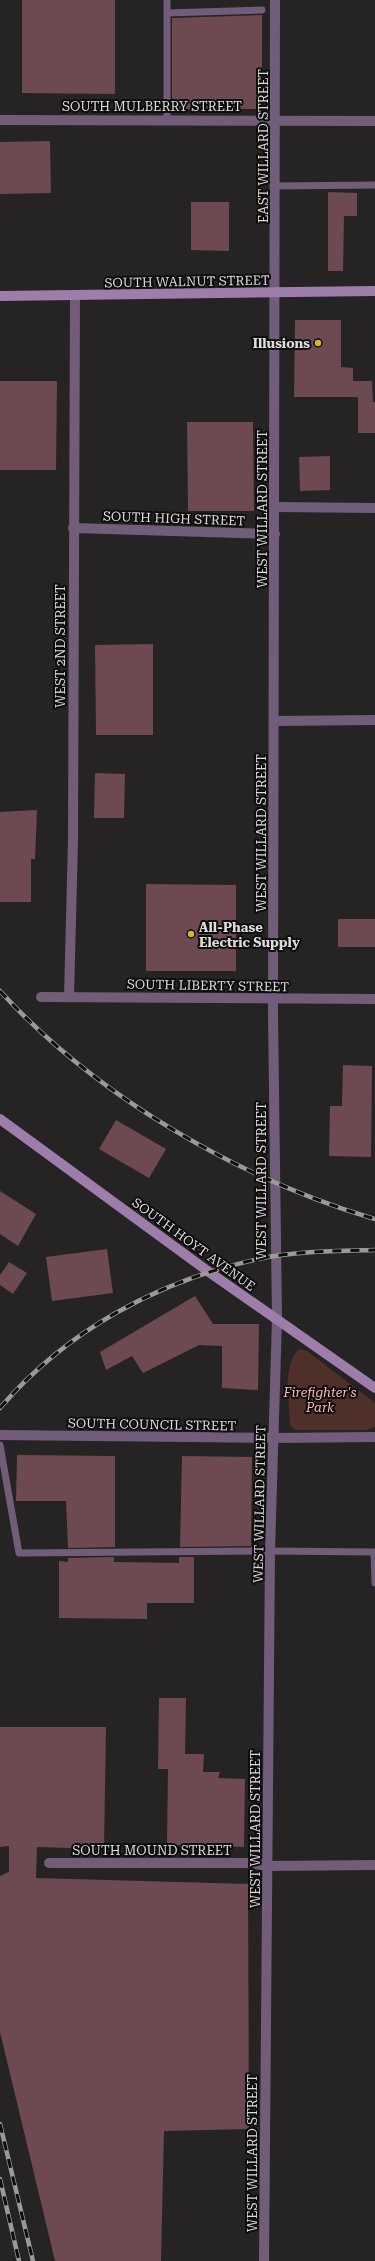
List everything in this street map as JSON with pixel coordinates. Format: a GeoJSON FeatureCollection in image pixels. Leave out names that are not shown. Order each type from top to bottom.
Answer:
{"type":"FeatureCollection","features":[{"type":"Feature","properties":{"kind":"main road","name":"SOUTH WALNUT STREET"},"geometry":{"type":"LineString","coordinates":[[0,296],[75,296],[248,291],[375,291]]}},
{"type":"Feature","properties":{"kind":"main road","name":"SOUTH HOYT AVENUE"},"geometry":{"type":"LineString","coordinates":[[0,1119],[209,1272],[375,1388]]}},
{"type":"Feature","properties":{"kind":"street","name":"EAST WILLARD STREET"},"geometry":{"type":"LineString","coordinates":[[275,0],[276,292]]}},
{"type":"Feature","properties":{"kind":"street","name":"SOUTH MULBERRY STREET"},"geometry":{"type":"LineString","coordinates":[[0,120],[375,120]]}},
{"type":"Feature","properties":{"kind":"street","name":"WEST WILLARD STREET"},"geometry":{"type":"LineString","coordinates":[[264,2261],[270,1551],[276,1319],[274,998],[276,292]]}},
{"type":"Feature","properties":{"kind":"street","name":"WEST 2ND STREET"},"geometry":{"type":"LineString","coordinates":[[69,997],[73,840],[75,296]]}},
{"type":"Feature","properties":{"kind":"street"},"geometry":{"type":"LineString","coordinates":[[276,507],[375,508]]}},
{"type":"Feature","properties":{"kind":"street","name":"SOUTH HIGH STREET"},"geometry":{"type":"LineString","coordinates":[[73,528],[275,534]]}},
{"type":"Feature","properties":{"kind":"street"},"geometry":{"type":"LineString","coordinates":[[275,721],[375,720]]}},
{"type":"Feature","properties":{"kind":"street","name":"SOUTH LIBERTY STREET"},"geometry":{"type":"LineString","coordinates":[[41,997],[375,999]]}},
{"type":"Feature","properties":{"kind":"street","name":"SOUTH COUNCIL STREET"},"geometry":{"type":"LineString","coordinates":[[0,1435],[273,1438],[375,1437]]}},
{"type":"Feature","properties":{"kind":"street","name":"SOUTH MOUND STREET"},"geometry":{"type":"LineString","coordinates":[[49,1863],[250,1863],[268,1866],[375,1865]]}},
{"type":"Feature","properties":{"kind":"lane"},"geometry":{"type":"LineString","coordinates":[[166,0],[166,119]]}},
{"type":"Feature","properties":{"kind":"lane"},"geometry":{"type":"LineString","coordinates":[[166,13],[262,10]]}},
{"type":"Feature","properties":{"kind":"lane"},"geometry":{"type":"LineString","coordinates":[[276,186],[375,185]]}},
{"type":"Feature","properties":{"kind":"lane"},"geometry":{"type":"LineString","coordinates":[[0,1445],[19,1553],[270,1551],[375,1552],[375,1584]]}},
{"type":"Feature","properties":{"kind":"green space","name":"Firefighter's Park"},"geometry":{"type":"Polygon","coordinates":[[[299,1349],[307,1351],[375,1403],[375,1427],[368,1430],[295,1430],[290,1425],[288,1375],[293,1356],[299,1349]]]}},
{"type":"Feature","properties":{"kind":"building"},"geometry":{"type":"Polygon","coordinates":[[[22,0],[115,0],[115,94],[22,93],[22,0]]]}},
{"type":"Feature","properties":{"kind":"building"},"geometry":{"type":"Polygon","coordinates":[[[262,15],[262,109],[172,109],[172,18],[262,15]]]}},
{"type":"Feature","properties":{"kind":"building"},"geometry":{"type":"Polygon","coordinates":[[[50,141],[51,193],[0,194],[0,142],[50,141]]]}},
{"type":"Feature","properties":{"kind":"building"},"geometry":{"type":"Polygon","coordinates":[[[328,192],[357,193],[357,216],[344,216],[343,271],[328,271],[328,192]]]}},
{"type":"Feature","properties":{"kind":"building"},"geometry":{"type":"Polygon","coordinates":[[[191,202],[229,202],[229,251],[191,250],[191,202]]]}},
{"type":"Feature","properties":{"kind":"building","name":"Illusions"},"geometry":{"type":"Polygon","coordinates":[[[295,320],[341,320],[341,367],[353,368],[353,381],[372,381],[373,402],[375,402],[375,433],[358,433],[358,397],[294,397],[295,320]]]}},
{"type":"Feature","properties":{"kind":"building"},"geometry":{"type":"Polygon","coordinates":[[[0,381],[57,381],[56,470],[0,470],[0,381]]]}},
{"type":"Feature","properties":{"kind":"building"},"geometry":{"type":"Polygon","coordinates":[[[187,422],[253,422],[254,511],[188,511],[187,422]]]}},
{"type":"Feature","properties":{"kind":"building"},"geometry":{"type":"Polygon","coordinates":[[[330,456],[330,490],[300,491],[299,457],[330,456]]]}},
{"type":"Feature","properties":{"kind":"building"},"geometry":{"type":"Polygon","coordinates":[[[153,644],[153,735],[96,735],[95,645],[153,644]]]}},
{"type":"Feature","properties":{"kind":"building"},"geometry":{"type":"Polygon","coordinates":[[[95,773],[125,774],[124,818],[94,818],[95,773]]]}},
{"type":"Feature","properties":{"kind":"building"},"geometry":{"type":"Polygon","coordinates":[[[37,810],[35,859],[31,859],[31,902],[0,902],[0,812],[37,810]]]}},
{"type":"Feature","properties":{"kind":"building","name":"All-Phase Electric Supply"},"geometry":{"type":"Polygon","coordinates":[[[146,884],[236,885],[236,971],[146,971],[146,884]]]}},
{"type":"Feature","properties":{"kind":"building"},"geometry":{"type":"Polygon","coordinates":[[[338,919],[375,919],[375,947],[338,947],[338,919]]]}},
{"type":"Feature","properties":{"kind":"building"},"geometry":{"type":"Polygon","coordinates":[[[343,1065],[372,1066],[371,1157],[329,1156],[330,1106],[342,1106],[343,1065]]]}},
{"type":"Feature","properties":{"kind":"building"},"geometry":{"type":"Polygon","coordinates":[[[116,1120],[166,1149],[149,1178],[99,1149],[116,1120]]]}},
{"type":"Feature","properties":{"kind":"building"},"geometry":{"type":"Polygon","coordinates":[[[0,1191],[36,1214],[18,1246],[0,1234],[0,1191]]]}},
{"type":"Feature","properties":{"kind":"building"},"geometry":{"type":"Polygon","coordinates":[[[107,1249],[113,1293],[52,1301],[46,1257],[107,1249]]]}},
{"type":"Feature","properties":{"kind":"building"},"geometry":{"type":"Polygon","coordinates":[[[9,1262],[27,1273],[13,1294],[0,1285],[0,1275],[9,1262]]]}},
{"type":"Feature","properties":{"kind":"building"},"geometry":{"type":"Polygon","coordinates":[[[195,1296],[213,1324],[259,1324],[258,1390],[222,1388],[222,1346],[199,1345],[143,1373],[132,1356],[106,1370],[100,1352],[195,1296]]]}},
{"type":"Feature","properties":{"kind":"building"},"geometry":{"type":"Polygon","coordinates":[[[17,1455],[115,1456],[115,1547],[68,1548],[66,1501],[16,1501],[17,1455]]]}},
{"type":"Feature","properties":{"kind":"building"},"geometry":{"type":"Polygon","coordinates":[[[182,1456],[252,1457],[251,1546],[180,1547],[182,1456]]]}},
{"type":"Feature","properties":{"kind":"building"},"geometry":{"type":"Polygon","coordinates":[[[114,1557],[114,1562],[179,1563],[179,1557],[194,1557],[194,1603],[147,1603],[147,1619],[59,1618],[59,1561],[68,1562],[68,1558],[114,1557]]]}},
{"type":"Feature","properties":{"kind":"building"},"geometry":{"type":"Polygon","coordinates":[[[159,1698],[186,1698],[185,1754],[204,1754],[203,1772],[220,1772],[218,1778],[245,1779],[244,1847],[167,1845],[168,1769],[158,1769],[159,1698]]]}},
{"type":"Feature","properties":{"kind":"building"},"geometry":{"type":"Polygon","coordinates":[[[0,1727],[106,1727],[104,1849],[37,1847],[36,1878],[248,1884],[249,2129],[164,2131],[161,2261],[55,2261],[0,2032],[0,1876],[9,1872],[9,1846],[0,1847],[0,1727]]]}},
{"type":"Feature","properties":{"kind":"railway"},"geometry":{"type":"LineString","coordinates":[[0,991],[38,1029],[80,1065],[125,1099],[172,1129],[222,1157],[273,1181],[324,1202],[375,1219]]}},
{"type":"Feature","properties":{"kind":"railway"},"geometry":{"type":"LineString","coordinates":[[0,1408],[26,1380],[85,1332],[117,1312],[150,1295],[221,1269],[272,1256],[331,1251],[375,1250]]}},
{"type":"Feature","properties":{"kind":"railway"},"geometry":{"type":"LineString","coordinates":[[0,2124],[33,2261]]}},
{"type":"Feature","properties":{"kind":"railway"},"geometry":{"type":"LineString","coordinates":[[0,2179],[19,2261]]}},
{"type":"Feature","properties":{"kind":"place","name":"Illusions"},"geometry":{"type":"Point","coordinates":[318,343]}},
{"type":"Feature","properties":{"kind":"place","name":"All-Phase Electric Supply"},"geometry":{"type":"Point","coordinates":[191,934]}}]}
